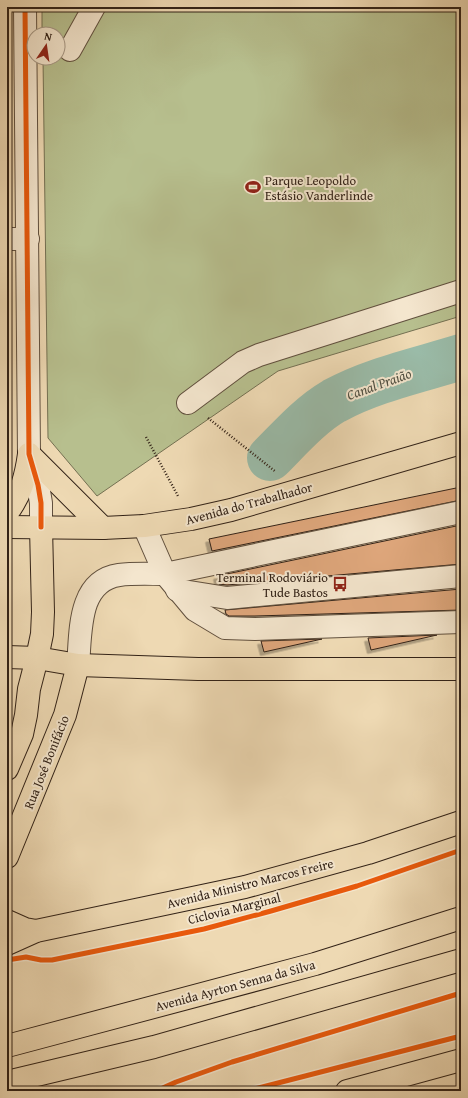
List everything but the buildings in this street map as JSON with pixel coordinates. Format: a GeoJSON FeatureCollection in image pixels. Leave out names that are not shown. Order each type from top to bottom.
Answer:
{"type":"FeatureCollection","features":[{"type":"Feature","properties":{"kind":"main road","name":"Avenida do Trabalhador"},"geometry":{"type":"LineString","coordinates":[[7,528],[103,528],[144,526],[191,519],[231,510],[461,443]]}},
{"type":"Feature","properties":{"kind":"main road"},"geometry":{"type":"LineString","coordinates":[[7,513],[14,504],[22,487],[26,475],[29,454]]}},
{"type":"Feature","properties":{"kind":"main road"},"geometry":{"type":"LineString","coordinates":[[29,454],[103,528]]}},
{"type":"Feature","properties":{"kind":"main road"},"geometry":{"type":"LineString","coordinates":[[7,769],[22,734],[29,689],[42,634],[43,612],[41,527]]}},
{"type":"Feature","properties":{"kind":"main road"},"geometry":{"type":"LineString","coordinates":[[7,658],[37,658],[78,665],[198,669],[461,669]]}},
{"type":"Feature","properties":{"kind":"main road","name":"Rua José Bonifácio"},"geometry":{"type":"LineString","coordinates":[[7,857],[65,715],[78,665]]}},
{"type":"Feature","properties":{"kind":"main road","name":"Avenida Ministro Marcos Freire"},"geometry":{"type":"LineString","coordinates":[[7,944],[36,931],[245,887],[368,853],[461,822]]}},
{"type":"Feature","properties":{"kind":"main road","name":"Avenida Ayrton Senna da Silva"},"geometry":{"type":"LineString","coordinates":[[7,1046],[315,964],[461,918]]}},
{"type":"Feature","properties":{"kind":"main road"},"geometry":{"type":"LineString","coordinates":[[7,921],[24,929],[36,931]]}},
{"type":"Feature","properties":{"kind":"main road"},"geometry":{"type":"LineString","coordinates":[[7,1082],[154,1047],[461,960]]}},
{"type":"Feature","properties":{"kind":"main road"},"geometry":{"type":"LineString","coordinates":[[351,1091],[461,1060]]}},
{"type":"Feature","properties":{"kind":"street"},"geometry":{"type":"LineString","coordinates":[[25,7],[18,239],[29,454],[38,485],[41,503],[41,527]]}},
{"type":"Feature","properties":{"kind":"street"},"geometry":{"type":"LineString","coordinates":[[78,7],[70,50],[94,7]]}},
{"type":"Feature","properties":{"kind":"street"},"geometry":{"type":"LineString","coordinates":[[188,403],[243,362],[259,355],[461,291]]}},
{"type":"Feature","properties":{"kind":"street"},"geometry":{"type":"LineString","coordinates":[[171,582],[461,512]]}},
{"type":"Feature","properties":{"kind":"street"},"geometry":{"type":"LineString","coordinates":[[144,526],[171,582],[195,610],[225,628],[255,629],[461,622]]}},
{"type":"Feature","properties":{"kind":"street"},"geometry":{"type":"LineString","coordinates":[[78,665],[83,615],[86,601],[91,591],[98,584],[108,578],[118,575],[171,582],[226,598],[461,576]]}},
{"type":"Feature","properties":{"kind":"path"},"geometry":{"type":"LineString","coordinates":[[188,403],[281,475]]}},
{"type":"Feature","properties":{"kind":"path"},"geometry":{"type":"LineString","coordinates":[[146,437],[191,519]]}},
{"type":"Feature","properties":{"kind":"green space","name":"Parque Leopoldo Estásio Vanderlinde"},"geometry":{"type":"Polygon","coordinates":[[[42,7],[461,7],[461,316],[278,371],[97,496],[48,438],[43,66],[66,66],[66,26],[42,26],[42,7]]]}},
{"type":"Feature","properties":{"kind":"waterway","name":"Canal Praião"},"geometry":{"type":"LineString","coordinates":[[270,458],[308,420],[334,401],[380,381],[461,357]]}},
{"type":"Feature","properties":{"kind":"cycle path"},"geometry":{"type":"LineString","coordinates":[[25,7],[29,454],[38,485],[41,503],[41,527]]}},
{"type":"Feature","properties":{"kind":"cycle path","name":"Ciclovia Marginal"},"geometry":{"type":"LineString","coordinates":[[7,960],[26,957],[41,960],[52,960],[204,929],[357,886],[461,850]]}},
{"type":"Feature","properties":{"kind":"cycle path"},"geometry":{"type":"LineString","coordinates":[[156,1091],[176,1082],[232,1062],[461,993]]}},
{"type":"Feature","properties":{"kind":"cycle path"},"geometry":{"type":"LineString","coordinates":[[247,1091],[461,1036]]}},
{"type":"Feature","properties":{"kind":"place","name":"Parque Leopoldo Estásio Vanderlinde"},"geometry":{"type":"Point","coordinates":[253,187]}},
{"type":"Feature","properties":{"kind":"place","name":"Terminal Rodoviário Tude Bastos"},"geometry":{"type":"Point","coordinates":[340,584]}}]}
